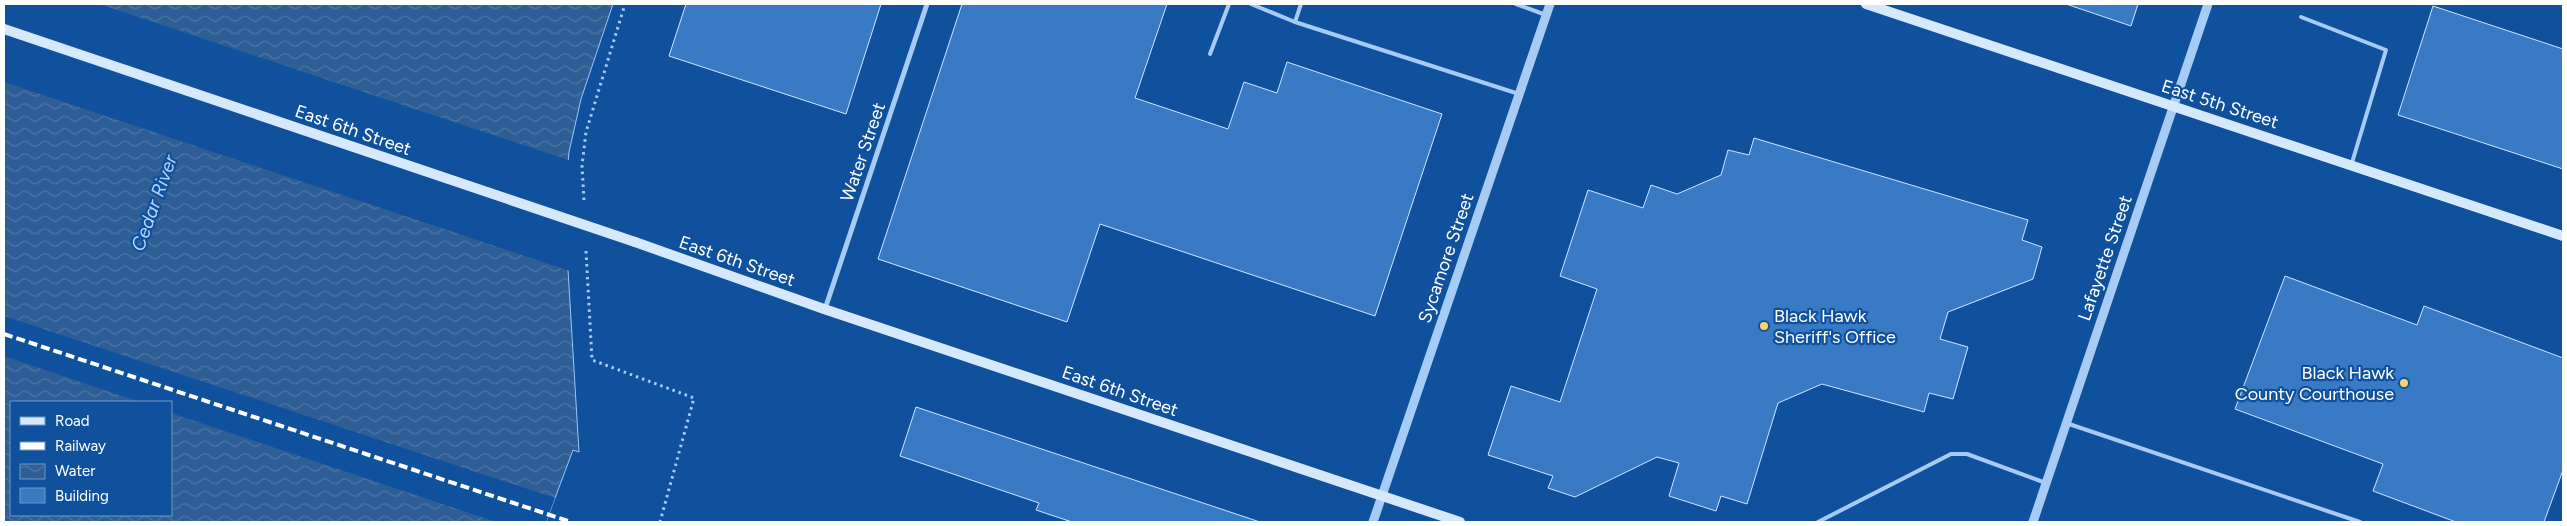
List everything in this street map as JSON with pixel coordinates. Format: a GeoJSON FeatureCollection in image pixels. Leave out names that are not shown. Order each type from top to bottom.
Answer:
{"type":"FeatureCollection","features":[{"type":"Feature","properties":{"kind":"main road","name":"East 5th Street"},"geometry":{"type":"LineString","coordinates":[[1866,4],[2563,236]]}},
{"type":"Feature","properties":{"kind":"main road","name":"East 6th Street"},"geometry":{"type":"LineString","coordinates":[[4,29],[635,242],[824,309],[1460,522]]}},
{"type":"Feature","properties":{"kind":"street","name":"Water Street"},"geometry":{"type":"LineString","coordinates":[[824,309],[927,4]]}},
{"type":"Feature","properties":{"kind":"street","name":"Sycamore Street"},"geometry":{"type":"LineString","coordinates":[[1373,522],[1550,4]]}},
{"type":"Feature","properties":{"kind":"street","name":"Lafayette Street"},"geometry":{"type":"LineString","coordinates":[[2033,522],[2208,4]]}},
{"type":"Feature","properties":{"kind":"lane"},"geometry":{"type":"LineString","coordinates":[[1210,54],[1229,4]]}},
{"type":"Feature","properties":{"kind":"lane"},"geometry":{"type":"LineString","coordinates":[[1251,4],[1295,22],[1519,94]]}},
{"type":"Feature","properties":{"kind":"lane"},"geometry":{"type":"LineString","coordinates":[[1295,22],[1301,4]]}},
{"type":"Feature","properties":{"kind":"lane"},"geometry":{"type":"LineString","coordinates":[[1516,4],[1546,15]]}},
{"type":"Feature","properties":{"kind":"lane"},"geometry":{"type":"LineString","coordinates":[[2301,17],[2386,50],[2352,166]]}},
{"type":"Feature","properties":{"kind":"lane"},"geometry":{"type":"LineString","coordinates":[[2066,423],[2360,522]]}},
{"type":"Feature","properties":{"kind":"lane"},"geometry":{"type":"LineString","coordinates":[[1818,522],[1951,454],[1967,454],[2046,484]]}},
{"type":"Feature","properties":{"kind":"path"},"geometry":{"type":"LineString","coordinates":[[584,205],[582,166],[586,132],[625,4]]}},
{"type":"Feature","properties":{"kind":"path"},"geometry":{"type":"LineString","coordinates":[[586,244],[592,360],[694,398],[660,522]]}},
{"type":"Feature","properties":{"kind":"water","name":"Cedar River"},"geometry":{"type":"Polygon","coordinates":[[[4,4],[613,4],[581,99],[569,152],[566,184],[568,270],[579,452],[573,450],[546,522],[4,522],[4,4]]]}},
{"type":"Feature","properties":{"kind":"pier"},"geometry":{"type":"Polygon","coordinates":[[[4,4],[99,4],[571,161],[569,184],[570,271],[4,82],[4,4]]]}},
{"type":"Feature","properties":{"kind":"pier"},"geometry":{"type":"Polygon","coordinates":[[[4,316],[555,498],[546,522],[496,522],[172,413],[172,401],[137,401],[4,356],[4,316]]]}},
{"type":"Feature","properties":{"kind":"building"},"geometry":{"type":"Polygon","coordinates":[[[686,4],[881,4],[846,114],[669,56],[686,4]]]}},
{"type":"Feature","properties":{"kind":"building"},"geometry":{"type":"Polygon","coordinates":[[[962,4],[1167,4],[1135,98],[1228,129],[1244,82],[1277,93],[1287,62],[1442,114],[1375,316],[1100,224],[1067,322],[878,259],[962,4]]]}},
{"type":"Feature","properties":{"kind":"building"},"geometry":{"type":"Polygon","coordinates":[[[2066,4],[2138,4],[2131,26],[2066,4]]]}},
{"type":"Feature","properties":{"kind":"building"},"geometry":{"type":"Polygon","coordinates":[[[2433,6],[2563,49],[2563,169],[2398,115],[2433,6]]]}},
{"type":"Feature","properties":{"kind":"building","name":"Black Hawk Sheriff's Office"},"geometry":{"type":"Polygon","coordinates":[[[1754,138],[2028,220],[2022,240],[2042,247],[2033,279],[1948,312],[1940,339],[1968,347],[1953,399],[1929,393],[1924,412],[1822,384],[1778,403],[1747,504],[1721,496],[1716,511],[1669,496],[1679,463],[1657,457],[1575,497],[1548,488],[1553,476],[1488,455],[1511,386],[1560,402],[1597,289],[1560,276],[1588,190],[1643,208],[1651,185],[1677,194],[1721,175],[1728,150],[1749,155],[1754,138]]]}},
{"type":"Feature","properties":{"kind":"building","name":"Black Hawk County Courthouse"},"geometry":{"type":"Polygon","coordinates":[[[2285,276],[2417,325],[2424,306],[2563,358],[2563,470],[2544,522],[2456,522],[2373,491],[2383,464],[2235,409],[2285,276]]]}},
{"type":"Feature","properties":{"kind":"building"},"geometry":{"type":"Polygon","coordinates":[[[916,407],[1260,522],[1072,522],[1036,510],[1039,503],[900,456],[916,407]]]}},
{"type":"Feature","properties":{"kind":"railway"},"geometry":{"type":"LineString","coordinates":[[4,334],[571,522]]}},
{"type":"Feature","properties":{"kind":"place","name":"Black Hawk Sheriff's Office"},"geometry":{"type":"Point","coordinates":[1764,326]}},
{"type":"Feature","properties":{"kind":"place","name":"Black Hawk County Courthouse"},"geometry":{"type":"Point","coordinates":[2404,383]}}]}
